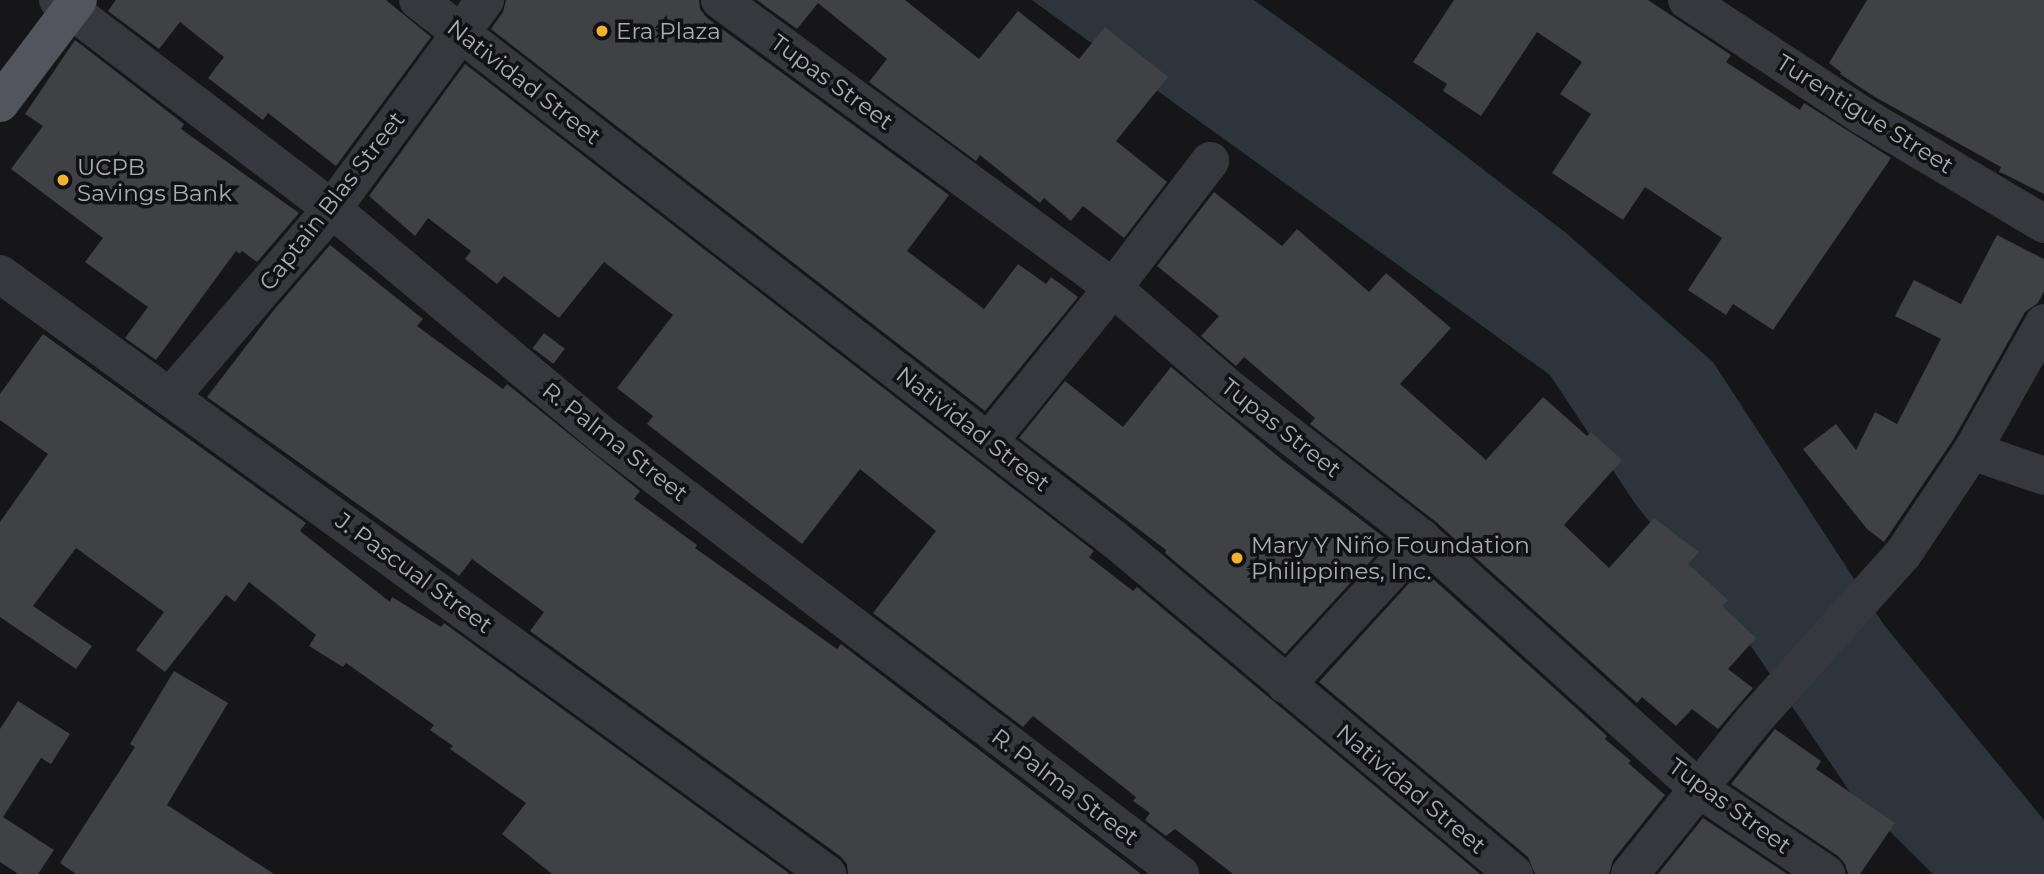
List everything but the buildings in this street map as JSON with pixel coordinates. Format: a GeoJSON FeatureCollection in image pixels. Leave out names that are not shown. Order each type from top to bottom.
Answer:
{"type":"FeatureCollection","features":[{"type":"Feature","properties":{"kind":"main road"},"geometry":{"type":"LineString","coordinates":[[0,103],[68,3]]}},
{"type":"Feature","properties":{"kind":"street","name":"Natividad Street"},"geometry":{"type":"LineString","coordinates":[[418,0],[1114,539],[1514,874]]}},
{"type":"Feature","properties":{"kind":"street","name":"Captain Blas Street"},"geometry":{"type":"LineString","coordinates":[[171,396],[332,209],[485,0]]}},
{"type":"Feature","properties":{"kind":"street","name":"Tupas Street"},"geometry":{"type":"LineString","coordinates":[[720,0],[1113,288],[1226,386],[1421,538],[1699,789],[1826,874]]}},
{"type":"Feature","properties":{"kind":"street","name":"Turentigue Street"},"geometry":{"type":"LineString","coordinates":[[1687,0],[1863,116],[2044,224]]}},
{"type":"Feature","properties":{"kind":"street","name":"R. Palma Street"},"geometry":{"type":"LineString","coordinates":[[68,3],[332,209],[606,438],[1181,874]]}},
{"type":"Feature","properties":{"kind":"street"},"geometry":{"type":"LineString","coordinates":[[989,441],[1113,288],[1210,161]]}},
{"type":"Feature","properties":{"kind":"street","name":"J. Pascual Street"},"geometry":{"type":"LineString","coordinates":[[0,274],[827,874]]}},
{"type":"Feature","properties":{"kind":"street"},"geometry":{"type":"LineString","coordinates":[[1630,874],[1753,721],[1903,554],[1972,451],[2044,323]]}},
{"type":"Feature","properties":{"kind":"street"},"geometry":{"type":"LineString","coordinates":[[1972,451],[2044,476]]}},
{"type":"Feature","properties":{"kind":"street"},"geometry":{"type":"LineString","coordinates":[[1286,685],[1421,538]]}},
{"type":"Feature","properties":{"kind":"shaded area"},"geometry":{"type":"Polygon","coordinates":[[[1032,0],[1254,0],[1394,101],[1566,233],[1713,362],[1884,625],[2044,820],[2044,874],[1933,874],[1850,792],[1753,649],[1636,505],[1550,375],[1032,0]]]}},
{"type":"Feature","properties":{"kind":"place","name":"Era Plaza"},"geometry":{"type":"Point","coordinates":[602,31]}},
{"type":"Feature","properties":{"kind":"place","name":"UCPB Savings Bank"},"geometry":{"type":"Point","coordinates":[63,180]}},
{"type":"Feature","properties":{"kind":"place","name":"Mary Y Niño Foundation Philippines, Inc."},"geometry":{"type":"Point","coordinates":[1237,558]}}]}
